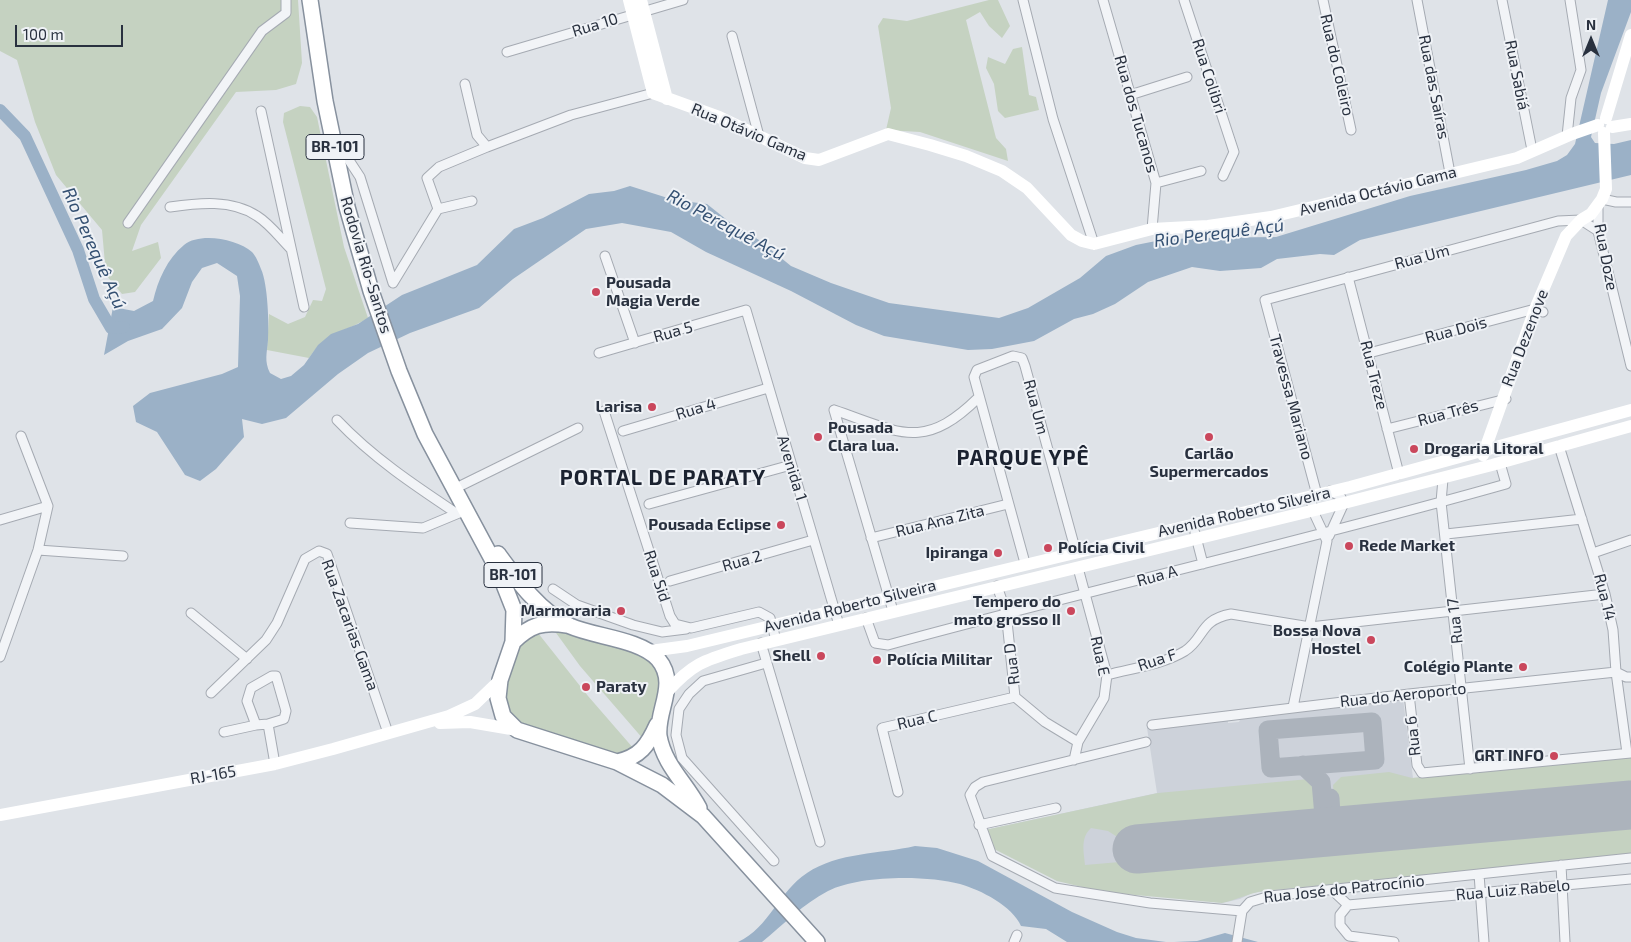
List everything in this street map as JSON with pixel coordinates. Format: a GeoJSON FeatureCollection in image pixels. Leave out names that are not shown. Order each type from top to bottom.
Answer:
{"type":"FeatureCollection","features":[{"type":"Feature","properties":{"kind":"highway","name":"Rodovia Rio-Santos"},"geometry":{"type":"LineString","coordinates":[[310,0],[325,101],[347,208],[371,291],[399,371],[425,434],[454,489],[464,513]]}},
{"type":"Feature","properties":{"kind":"highway","name":"BR-101"},"geometry":{"type":"LineString","coordinates":[[464,513],[531,595],[568,625],[650,651]]}},
{"type":"Feature","properties":{"kind":"highway","name":"BR-101"},"geometry":{"type":"LineString","coordinates":[[464,513],[509,594],[514,610],[513,642],[500,680],[499,708],[503,716],[517,730]]}},
{"type":"Feature","properties":{"kind":"highway"},"geometry":{"type":"LineString","coordinates":[[513,642],[529,628],[538,624],[549,622],[568,625]]}},
{"type":"Feature","properties":{"kind":"highway"},"geometry":{"type":"LineString","coordinates":[[617,762],[638,755],[651,740],[658,723],[667,692],[664,670],[650,651]]}},
{"type":"Feature","properties":{"kind":"highway"},"geometry":{"type":"LineString","coordinates":[[658,723],[659,737],[667,760],[703,816],[812,937]]}},
{"type":"Feature","properties":{"kind":"highway"},"geometry":{"type":"LineString","coordinates":[[517,730],[617,762],[662,785],[703,816]]}},
{"type":"Feature","properties":{"kind":"street"},"geometry":{"type":"LineString","coordinates":[[128,223],[262,31],[286,13],[286,0]]}},
{"type":"Feature","properties":{"kind":"street"},"geometry":{"type":"LineString","coordinates":[[438,209],[427,178],[439,167],[571,115],[662,94],[640,9],[629,0]]}},
{"type":"Feature","properties":{"kind":"street","name":"Rua 10"},"geometry":{"type":"LineString","coordinates":[[507,52],[640,9],[683,0]]}},
{"type":"Feature","properties":{"kind":"street"},"geometry":{"type":"LineString","coordinates":[[1023,0],[1053,119],[1094,244]]}},
{"type":"Feature","properties":{"kind":"street","name":"Rua dos Tucanos"},"geometry":{"type":"LineString","coordinates":[[1103,0],[1156,182],[1152,229]]}},
{"type":"Feature","properties":{"kind":"street","name":"Rua Colibri"},"geometry":{"type":"LineString","coordinates":[[1184,0],[1234,152],[1223,176]]}},
{"type":"Feature","properties":{"kind":"street","name":"Rua do Coleiro"},"geometry":{"type":"LineString","coordinates":[[1323,0],[1351,130]]}},
{"type":"Feature","properties":{"kind":"street","name":"Rua das Saíras"},"geometry":{"type":"LineString","coordinates":[[1417,0],[1450,173]]}},
{"type":"Feature","properties":{"kind":"street","name":"Rua Sabiá"},"geometry":{"type":"LineString","coordinates":[[1502,0],[1532,150]]}},
{"type":"Feature","properties":{"kind":"street"},"geometry":{"type":"LineString","coordinates":[[1570,0],[1581,70],[1571,98],[1570,135]]}},
{"type":"Feature","properties":{"kind":"street"},"geometry":{"type":"LineString","coordinates":[[1598,231],[1577,225],[1602,198],[1604,128],[1631,35]]}},
{"type":"Feature","properties":{"kind":"street"},"geometry":{"type":"LineString","coordinates":[[732,36],[759,136]]}},
{"type":"Feature","properties":{"kind":"street"},"geometry":{"type":"LineString","coordinates":[[1130,95],[1186,77]]}},
{"type":"Feature","properties":{"kind":"street"},"geometry":{"type":"LineString","coordinates":[[465,84],[476,135],[487,147]]}},
{"type":"Feature","properties":{"kind":"street","name":"Rua Otávio Gama"},"geometry":{"type":"LineString","coordinates":[[662,94],[719,117],[804,158],[819,160],[888,134],[966,156],[1002,171],[1027,188],[1070,235],[1082,242],[1094,244]]}},
{"type":"Feature","properties":{"kind":"street"},"geometry":{"type":"LineString","coordinates":[[261,111],[304,308]]}},
{"type":"Feature","properties":{"kind":"street","name":"Avenida Octávio Gama"},"geometry":{"type":"LineString","coordinates":[[1094,244],[1152,229],[1240,223],[1517,158],[1570,135],[1631,124]]}},
{"type":"Feature","properties":{"kind":"street"},"geometry":{"type":"LineString","coordinates":[[332,136],[360,177],[393,283],[438,209],[472,201]]}},
{"type":"Feature","properties":{"kind":"street"},"geometry":{"type":"LineString","coordinates":[[1156,182],[1202,171]]}},
{"type":"Feature","properties":{"kind":"street"},"geometry":{"type":"LineString","coordinates":[[1602,198],[1616,202],[1631,202]]}},
{"type":"Feature","properties":{"kind":"street","name":"Rua Doze"},"geometry":{"type":"LineString","coordinates":[[1602,198],[1598,231],[1631,366]]}},
{"type":"Feature","properties":{"kind":"street"},"geometry":{"type":"LineString","coordinates":[[170,207],[197,203],[226,204],[239,208],[257,216],[291,249]]}},
{"type":"Feature","properties":{"kind":"street","name":"Rua Um"},"geometry":{"type":"LineString","coordinates":[[1265,300],[1558,221],[1577,225]]}},
{"type":"Feature","properties":{"kind":"street","name":"Rua Dezenove"},"geometry":{"type":"LineString","coordinates":[[1484,450],[1539,311],[1577,225]]}},
{"type":"Feature","properties":{"kind":"street"},"geometry":{"type":"LineString","coordinates":[[605,256],[635,343]]}},
{"type":"Feature","properties":{"kind":"street","name":"Rua Treze"},"geometry":{"type":"LineString","coordinates":[[1348,277],[1399,474]]}},
{"type":"Feature","properties":{"kind":"street","name":"Travessa Mariano"},"geometry":{"type":"LineString","coordinates":[[1265,300],[1317,494]]}},
{"type":"Feature","properties":{"kind":"street","name":"Rua 5"},"geometry":{"type":"LineString","coordinates":[[599,353],[746,310]]}},
{"type":"Feature","properties":{"kind":"street","name":"Avenida 1"},"geometry":{"type":"LineString","coordinates":[[746,310],[839,625]]}},
{"type":"Feature","properties":{"kind":"street","name":"Rua Dois"},"geometry":{"type":"LineString","coordinates":[[1368,353],[1539,311]]}},
{"type":"Feature","properties":{"kind":"street","name":"Rua Um"},"geometry":{"type":"LineString","coordinates":[[978,398],[974,378],[977,370],[1013,356],[1022,358],[1076,552]]}},
{"type":"Feature","properties":{"kind":"street","name":"Rua 4"},"geometry":{"type":"LineString","coordinates":[[623,431],[768,388]]}},
{"type":"Feature","properties":{"kind":"street"},"geometry":{"type":"LineString","coordinates":[[893,611],[834,410],[905,433],[926,433],[948,424],[978,398],[1025,563]]}},
{"type":"Feature","properties":{"kind":"street","name":"Rua Dezenove"},"geometry":{"type":"LineString","coordinates":[[1496,464],[1503,456],[1499,433],[1505,399]]}},
{"type":"Feature","properties":{"kind":"street","name":"Rua Três"},"geometry":{"type":"LineString","coordinates":[[1387,428],[1505,399]]}},
{"type":"Feature","properties":{"kind":"street","name":"Avenida Roberto Silveira"},"geometry":{"type":"LineString","coordinates":[[650,651],[687,646],[1025,563],[1330,492],[1631,410]]}},
{"type":"Feature","properties":{"kind":"street","name":"Rua Sid"},"geometry":{"type":"LineString","coordinates":[[604,411],[670,616],[675,624],[692,628]]}},
{"type":"Feature","properties":{"kind":"street"},"geometry":{"type":"LineString","coordinates":[[337,420],[360,444],[382,462],[464,513]]}},
{"type":"Feature","properties":{"kind":"street","name":"Avenida Roberto Silveira"},"geometry":{"type":"LineString","coordinates":[[667,692],[681,676],[703,660],[893,611],[1344,504],[1631,426]]}},
{"type":"Feature","properties":{"kind":"street"},"geometry":{"type":"LineString","coordinates":[[454,489],[578,428]]}},
{"type":"Feature","properties":{"kind":"street"},"geometry":{"type":"LineString","coordinates":[[0,657],[38,550],[48,506],[21,436]]}},
{"type":"Feature","properties":{"kind":"street","name":"Rua 14"},"geometry":{"type":"LineString","coordinates":[[1559,446],[1606,594],[1613,630],[1616,672],[1629,753]]}},
{"type":"Feature","properties":{"kind":"street"},"geometry":{"type":"LineString","coordinates":[[1484,450],[1486,461],[1496,464]]}},
{"type":"Feature","properties":{"kind":"street"},"geometry":{"type":"LineString","coordinates":[[649,504],[791,464]]}},
{"type":"Feature","properties":{"kind":"street","name":"Rua A"},"geometry":{"type":"LineString","coordinates":[[866,618],[875,643],[881,645],[1006,612],[1327,536],[1506,484],[1496,464]]}},
{"type":"Feature","properties":{"kind":"street"},"geometry":{"type":"LineString","coordinates":[[1441,502],[1443,478]]}},
{"type":"Feature","properties":{"kind":"street"},"geometry":{"type":"LineString","coordinates":[[1294,707],[1327,536],[1344,504],[1340,496],[1330,492]]}},
{"type":"Feature","properties":{"kind":"street"},"geometry":{"type":"LineString","coordinates":[[1317,494],[1311,498],[1313,511],[1327,536]]}},
{"type":"Feature","properties":{"kind":"street","name":"Rua 17"},"geometry":{"type":"LineString","coordinates":[[1441,502],[1446,534],[1470,769]]}},
{"type":"Feature","properties":{"kind":"street","name":"Rua Ana Zita"},"geometry":{"type":"LineString","coordinates":[[871,538],[1008,504]]}},
{"type":"Feature","properties":{"kind":"street"},"geometry":{"type":"LineString","coordinates":[[0,520],[48,506]]}},
{"type":"Feature","properties":{"kind":"street"},"geometry":{"type":"LineString","coordinates":[[350,523],[424,528],[464,513]]}},
{"type":"Feature","properties":{"kind":"street"},"geometry":{"type":"LineString","coordinates":[[1446,534],[1582,519]]}},
{"type":"Feature","properties":{"kind":"street"},"geometry":{"type":"LineString","coordinates":[[1193,524],[1203,564]]}},
{"type":"Feature","properties":{"kind":"street","name":"Rua 2"},"geometry":{"type":"LineString","coordinates":[[670,581],[813,540]]}},
{"type":"Feature","properties":{"kind":"street"},"geometry":{"type":"LineString","coordinates":[[1593,554],[1631,540]]}},
{"type":"Feature","properties":{"kind":"street"},"geometry":{"type":"LineString","coordinates":[[1091,548],[1098,552],[1100,559],[1097,563]]}},
{"type":"Feature","properties":{"kind":"street"},"geometry":{"type":"LineString","coordinates":[[38,550],[123,556]]}},
{"type":"Feature","properties":{"kind":"street","name":"Rua Zacarias Gama"},"geometry":{"type":"LineString","coordinates":[[211,692],[266,640],[277,623],[305,559],[319,551],[327,554],[388,733]]}},
{"type":"Feature","properties":{"kind":"street"},"geometry":{"type":"LineString","coordinates":[[1076,552],[1075,560],[1078,568]]}},
{"type":"Feature","properties":{"kind":"street","name":"Rua E"},"geometry":{"type":"LineString","coordinates":[[1074,760],[1078,742],[1104,698],[1107,675],[1078,568]]}},
{"type":"Feature","properties":{"kind":"street","name":"Rua D"},"geometry":{"type":"LineString","coordinates":[[997,586],[1006,612],[1015,697],[1045,722],[1078,742]]}},
{"type":"Feature","properties":{"kind":"street"},"geometry":{"type":"LineString","coordinates":[[553,590],[577,605],[633,625],[662,632],[692,628],[759,612],[767,616],[772,625],[776,640]]}},
{"type":"Feature","properties":{"kind":"street","name":"Rua F"},"geometry":{"type":"LineString","coordinates":[[1107,675],[1169,659],[1186,650],[1208,622],[1219,616],[1231,614],[1310,627],[1606,594]]}},
{"type":"Feature","properties":{"kind":"street"},"geometry":{"type":"LineString","coordinates":[[191,613],[246,659]]}},
{"type":"Feature","properties":{"kind":"street"},"geometry":{"type":"LineString","coordinates":[[762,644],[766,663],[820,842]]}},
{"type":"Feature","properties":{"kind":"street"},"geometry":{"type":"LineString","coordinates":[[766,663],[703,681],[689,694],[679,709],[676,735],[682,758],[774,860]]}},
{"type":"Feature","properties":{"kind":"street","name":"Rua do Aeroporto"},"geometry":{"type":"LineString","coordinates":[[1152,725],[1294,707],[1616,672],[1626,677],[1631,676]]}},
{"type":"Feature","properties":{"kind":"street"},"geometry":{"type":"LineString","coordinates":[[224,732],[284,719],[286,711],[276,676],[272,676],[251,688],[246,701],[256,725]]}},
{"type":"Feature","properties":{"kind":"street","name":"RJ-165"},"geometry":{"type":"LineString","coordinates":[[0,814],[275,764],[449,716],[475,704],[500,680]]}},
{"type":"Feature","properties":{"kind":"street","name":"Rua 6"},"geometry":{"type":"LineString","coordinates":[[1409,694],[1417,765],[1420,771],[1425,774],[1470,769]]}},
{"type":"Feature","properties":{"kind":"street","name":"Rua C"},"geometry":{"type":"LineString","coordinates":[[898,792],[882,728],[1015,697]]}},
{"type":"Feature","properties":{"kind":"street","name":"RJ-165"},"geometry":{"type":"LineString","coordinates":[[423,724],[470,722],[517,730]]}},
{"type":"Feature","properties":{"kind":"street"},"geometry":{"type":"LineString","coordinates":[[268,724],[275,764]]}},
{"type":"Feature","properties":{"kind":"street","name":"Rua José do Patrocínio"},"geometry":{"type":"LineString","coordinates":[[1146,742],[983,782],[975,787],[970,795],[979,825],[992,856],[1055,888],[1150,904],[1242,911],[1250,902],[1259,898],[1631,858]]}},
{"type":"Feature","properties":{"kind":"street"},"geometry":{"type":"LineString","coordinates":[[1470,769],[1629,753]]}},
{"type":"Feature","properties":{"kind":"street"},"geometry":{"type":"LineString","coordinates":[[979,825],[1056,808]]}},
{"type":"Feature","properties":{"kind":"street"},"geometry":{"type":"LineString","coordinates":[[1561,865],[1565,942]]}},
{"type":"Feature","properties":{"kind":"street"},"geometry":{"type":"LineString","coordinates":[[1479,874],[1482,893],[1484,942]]}},
{"type":"Feature","properties":{"kind":"street","name":"Rua Luiz Rabelo"},"geometry":{"type":"LineString","coordinates":[[1348,905],[1631,879]]}},
{"type":"Feature","properties":{"kind":"street"},"geometry":{"type":"LineString","coordinates":[[1332,890],[1348,905],[1340,915],[1340,925],[1349,936],[1394,942]]}},
{"type":"Feature","properties":{"kind":"street"},"geometry":{"type":"LineString","coordinates":[[1237,942],[1242,911]]}},
{"type":"Feature","properties":{"kind":"shaded area"},"geometry":{"type":"Polygon","coordinates":[[[1403,699],[1413,778],[1631,757],[1631,855],[1264,891],[1222,903],[1057,881],[985,830],[1157,793],[1147,728],[1228,719],[1228,723],[1239,722],[1241,717],[1403,699]]]}},
{"type":"Feature","properties":{"kind":"green space"},"geometry":{"type":"Polygon","coordinates":[[[0,0],[298,0],[302,63],[296,84],[276,90],[236,92],[141,225],[132,251],[158,242],[161,258],[135,292],[122,294],[106,275],[102,230],[56,175],[35,122],[17,60],[0,51],[0,0]]]}},
{"type":"Feature","properties":{"kind":"green space"},"geometry":{"type":"Polygon","coordinates":[[[989,0],[998,0],[1010,26],[1002,38],[989,26],[980,12],[966,20],[996,138],[1006,149],[1008,161],[920,132],[886,130],[891,108],[878,26],[883,18],[907,21],[989,0]]]}},
{"type":"Feature","properties":{"kind":"green space"},"geometry":{"type":"Polygon","coordinates":[[[1022,47],[1029,95],[1036,97],[1039,110],[1005,118],[998,111],[994,84],[986,68],[988,57],[1005,64],[1013,49],[1022,47]]]}},
{"type":"Feature","properties":{"kind":"green space"},"geometry":{"type":"Polygon","coordinates":[[[300,106],[310,107],[317,117],[344,247],[368,318],[323,341],[309,358],[267,350],[269,314],[288,324],[305,317],[313,300],[322,301],[326,289],[283,122],[284,113],[300,106]]]}},
{"type":"Feature","properties":{"kind":"green space"},"geometry":{"type":"Polygon","coordinates":[[[551,626],[636,652],[653,660],[662,686],[644,740],[580,666],[551,626]]]}},
{"type":"Feature","properties":{"kind":"green space"},"geometry":{"type":"Polygon","coordinates":[[[534,628],[588,696],[634,749],[622,757],[526,727],[507,716],[502,698],[516,648],[534,628]]]}},
{"type":"Feature","properties":{"kind":"green space"},"geometry":{"type":"Polygon","coordinates":[[[1631,757],[1631,793],[1343,819],[1335,811],[1333,785],[1341,777],[1389,772],[1412,778],[1631,757]]]}},
{"type":"Feature","properties":{"kind":"green space"},"geometry":{"type":"Polygon","coordinates":[[[1309,779],[1317,786],[1319,815],[1311,821],[1119,838],[1108,831],[1091,828],[1084,841],[1085,865],[1631,818],[1631,855],[1264,891],[1222,903],[1103,892],[1057,881],[994,849],[985,830],[1158,793],[1309,779]]]}},
{"type":"Feature","properties":{"kind":"water"},"geometry":{"type":"Polygon","coordinates":[[[1608,0],[1631,0],[1631,12],[1601,93],[1591,137],[1595,143],[1614,144],[1631,140],[1631,175],[1360,240],[1334,255],[1320,254],[1277,259],[1261,268],[1220,271],[1192,267],[1148,282],[1115,304],[1093,314],[1074,319],[1034,341],[992,349],[968,350],[884,336],[856,325],[791,291],[706,252],[671,232],[622,223],[586,229],[513,279],[479,308],[410,333],[368,353],[338,374],[286,418],[262,424],[242,419],[244,437],[216,469],[200,481],[185,475],[157,432],[136,422],[133,406],[150,393],[222,374],[238,367],[240,296],[237,276],[217,263],[202,268],[192,282],[182,308],[162,329],[128,341],[104,355],[113,307],[134,311],[153,301],[168,263],[184,245],[191,241],[209,238],[228,241],[245,247],[255,256],[263,276],[267,294],[267,365],[270,373],[281,379],[291,376],[304,365],[318,345],[331,334],[358,324],[402,295],[477,265],[514,229],[543,218],[589,194],[614,191],[630,186],[674,200],[707,204],[732,224],[759,240],[791,266],[831,283],[889,303],[999,318],[1028,308],[1080,278],[1106,256],[1136,245],[1161,240],[1193,238],[1276,237],[1410,196],[1526,170],[1557,161],[1567,155],[1575,144],[1608,0]]]}},
{"type":"Feature","properties":{"kind":"water"},"geometry":{"type":"Polygon","coordinates":[[[915,846],[937,848],[978,861],[1072,912],[1117,932],[1136,938],[1166,942],[1067,942],[1046,929],[1021,926],[1011,912],[977,890],[946,881],[893,878],[857,882],[828,891],[810,902],[762,942],[738,942],[758,928],[797,881],[819,866],[846,857],[915,846]]]}},
{"type":"Feature","properties":{"kind":"water"},"geometry":{"type":"Polygon","coordinates":[[[1225,933],[1258,942],[1174,942],[1197,941],[1225,933]]]}},
{"type":"Feature","properties":{"kind":"waterway","name":"Rio Perequê Açú"},"geometry":{"type":"LineString","coordinates":[[0,110],[25,136],[78,250],[94,299],[111,328],[124,327]]}},
{"type":"Feature","properties":{"kind":"taxiway"},"geometry":{"type":"LineString","coordinates":[[1372,722],[1375,760],[1271,768],[1268,730],[1372,722]]}},
{"type":"Feature","properties":{"kind":"taxiway"},"geometry":{"type":"LineString","coordinates":[[1303,765],[1321,782],[1324,816],[1310,834]]}},
{"type":"Feature","properties":{"kind":"taxiway"},"geometry":{"type":"LineString","coordinates":[[1330,798],[1331,815],[1342,831]]}},
{"type":"Feature","properties":{"kind":"runway"},"geometry":{"type":"LineString","coordinates":[[1137,849],[1631,805]]}},
{"type":"Feature","properties":{"kind":"place","name":"Pousada Magia Verde"},"geometry":{"type":"Point","coordinates":[596,292]}},
{"type":"Feature","properties":{"kind":"place","name":"Larisa"},"geometry":{"type":"Point","coordinates":[652,407]}},
{"type":"Feature","properties":{"kind":"place","name":"Pousada Clara lua."},"geometry":{"type":"Point","coordinates":[818,437]}},
{"type":"Feature","properties":{"kind":"place","name":"Carlão Supermercados"},"geometry":{"type":"Point","coordinates":[1209,437]}},
{"type":"Feature","properties":{"kind":"place","name":"Drogaria Litoral"},"geometry":{"type":"Point","coordinates":[1414,449]}},
{"type":"Feature","properties":{"kind":"place","name":"Pousada Eclipse"},"geometry":{"type":"Point","coordinates":[781,525]}},
{"type":"Feature","properties":{"kind":"place","name":"Rede Market"},"geometry":{"type":"Point","coordinates":[1349,546]}},
{"type":"Feature","properties":{"kind":"place","name":"Polícia Civil"},"geometry":{"type":"Point","coordinates":[1048,548]}},
{"type":"Feature","properties":{"kind":"place","name":"Ipiranga"},"geometry":{"type":"Point","coordinates":[998,553]}},
{"type":"Feature","properties":{"kind":"place","name":"Marmoraria"},"geometry":{"type":"Point","coordinates":[621,611]}},
{"type":"Feature","properties":{"kind":"place","name":"Tempero do mato grosso II"},"geometry":{"type":"Point","coordinates":[1071,611]}},
{"type":"Feature","properties":{"kind":"place","name":"Bossa Nova Hostel"},"geometry":{"type":"Point","coordinates":[1371,640]}},
{"type":"Feature","properties":{"kind":"place","name":"Shell"},"geometry":{"type":"Point","coordinates":[821,656]}},
{"type":"Feature","properties":{"kind":"place","name":"Polícia Militar"},"geometry":{"type":"Point","coordinates":[877,660]}},
{"type":"Feature","properties":{"kind":"place","name":"Colégio Plante"},"geometry":{"type":"Point","coordinates":[1523,667]}},
{"type":"Feature","properties":{"kind":"place","name":"Paraty"},"geometry":{"type":"Point","coordinates":[586,687]}},
{"type":"Feature","properties":{"kind":"place","name":"GRT INFO"},"geometry":{"type":"Point","coordinates":[1554,756]}},
{"type":"Feature","properties":{"kind":"district","name":"PARQUE YPÊ"},"geometry":{"type":"Point","coordinates":[1023,458]}},
{"type":"Feature","properties":{"kind":"district","name":"PORTAL DE PARATY"},"geometry":{"type":"Point","coordinates":[663,478]}}]}
